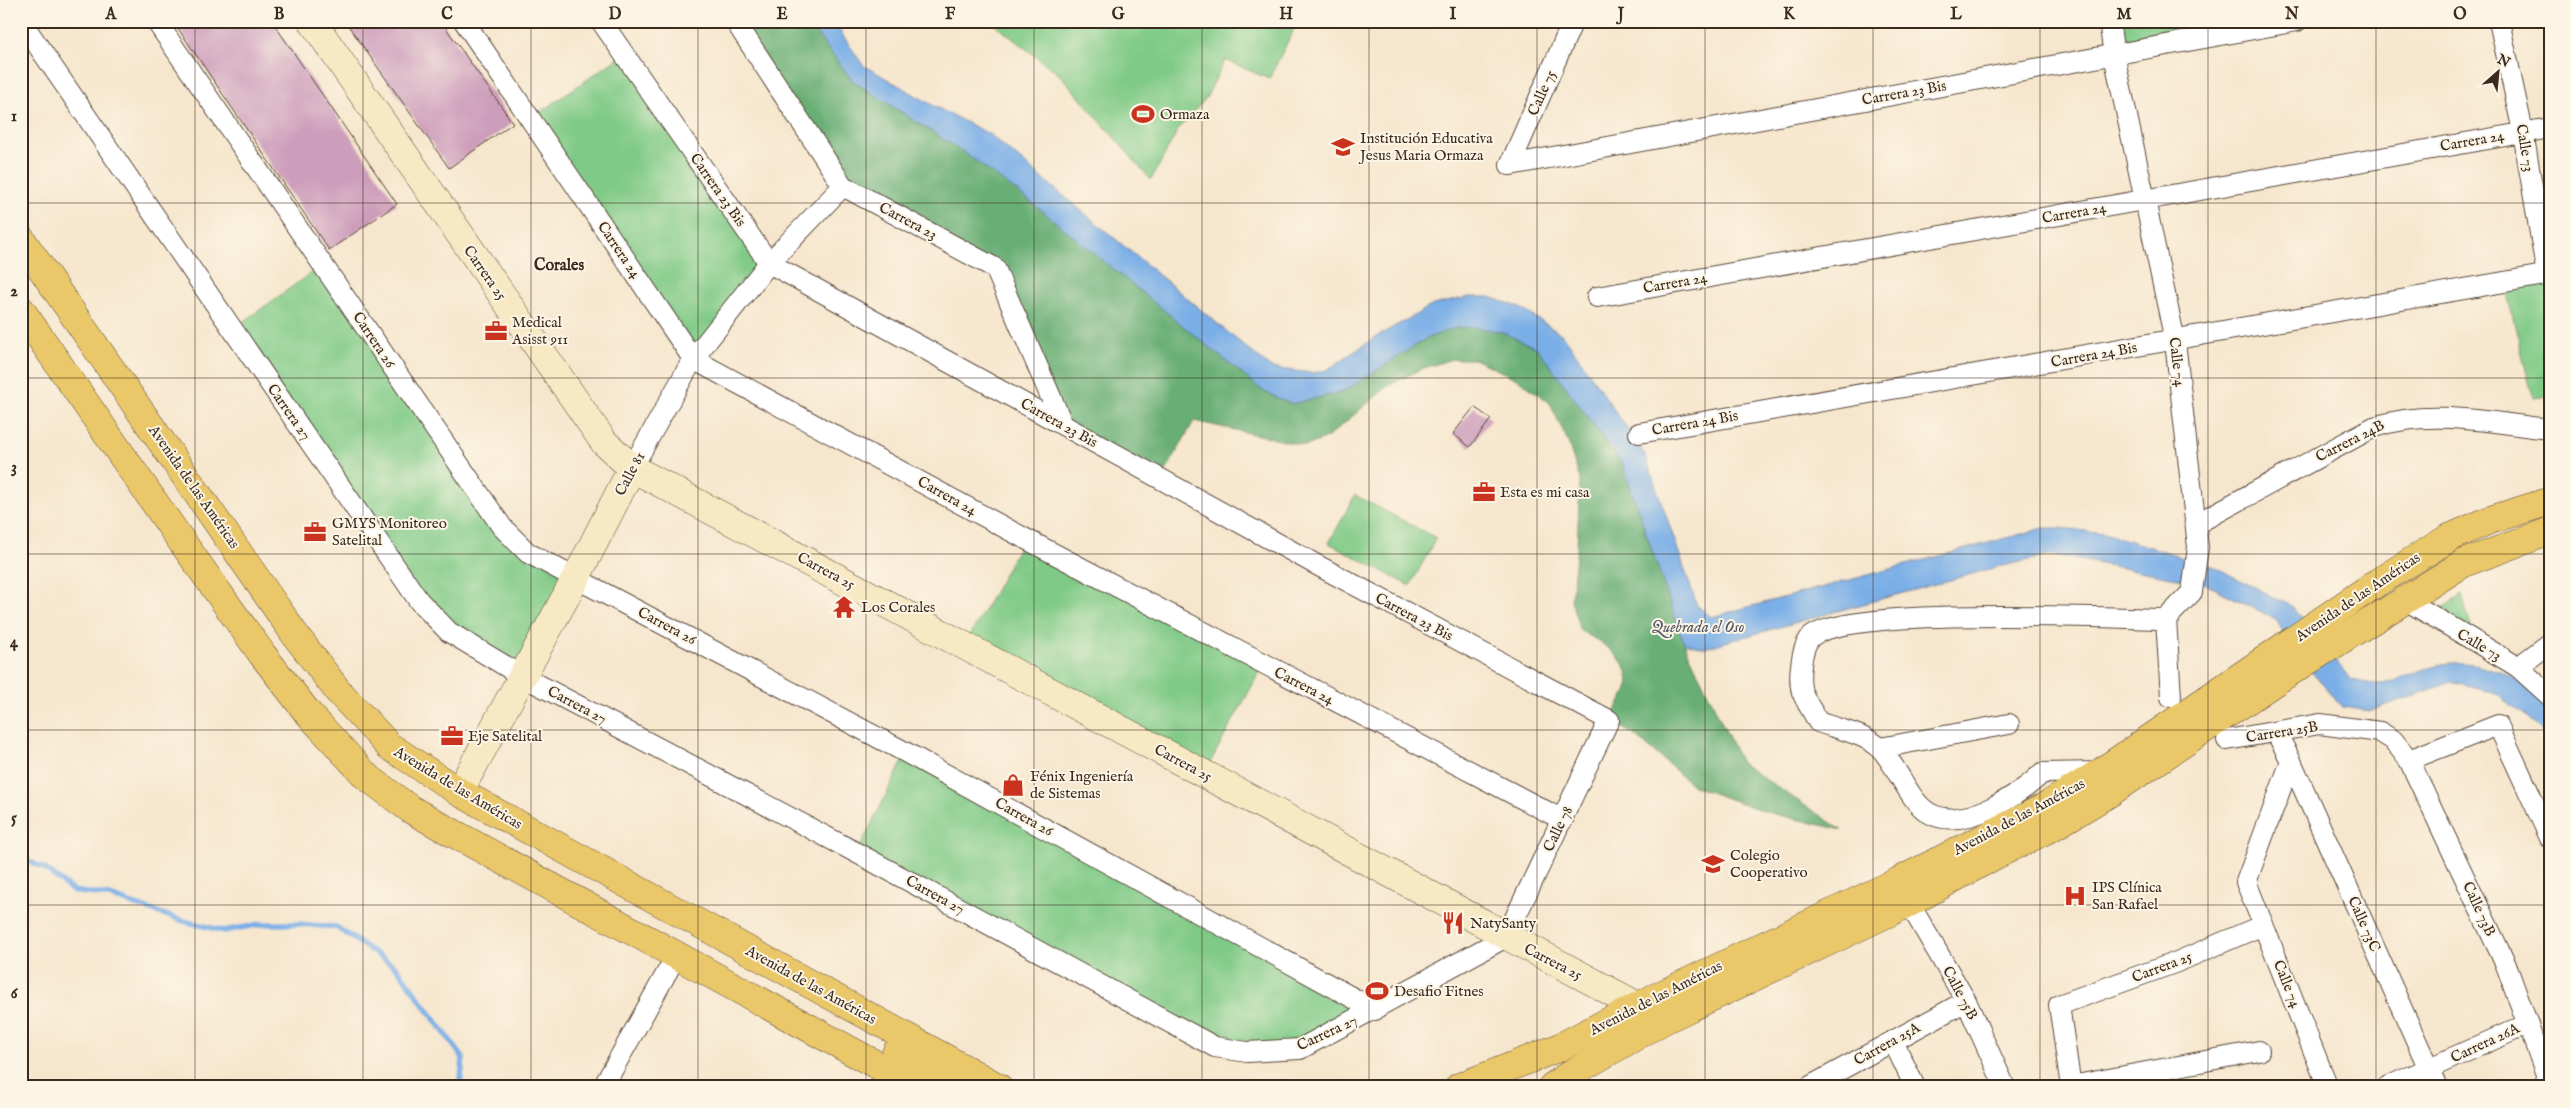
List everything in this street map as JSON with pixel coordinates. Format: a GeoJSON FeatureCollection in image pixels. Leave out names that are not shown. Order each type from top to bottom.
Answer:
{"type":"FeatureCollection","features":[{"type":"Feature","properties":{"kind":"main road","name":"Avenida de las Américas"},"geometry":{"type":"LineString","coordinates":[[21,239],[296,636],[338,691],[389,746],[459,792],[998,1087]]}},
{"type":"Feature","properties":{"kind":"main road"},"geometry":{"type":"LineString","coordinates":[[21,310],[262,654],[307,712],[366,776],[410,809],[917,1087]]}},
{"type":"Feature","properties":{"kind":"main road","name":"Avenida de las Américas"},"geometry":{"type":"LineString","coordinates":[[1552,1087],[1572,1073],[1664,1020],[1909,903],[2056,825],[2111,792],[2272,670],[2332,612],[2448,538],[2490,520],[2550,501]]}},
{"type":"Feature","properties":{"kind":"main road","name":"Avenida de las Américas"},"geometry":{"type":"LineString","coordinates":[[1460,1087],[1558,1048],[1638,1006],[1897,882],[2043,808],[2272,670],[2349,634],[2464,563],[2550,531]]}},
{"type":"Feature","properties":{"kind":"main road"},"geometry":{"type":"LineString","coordinates":[[676,956],[716,958],[957,1087]]}},
{"type":"Feature","properties":{"kind":"street","name":"Carrera 26"},"geometry":{"type":"LineString","coordinates":[[156,21],[502,527],[528,553],[907,753],[1375,1010]]}},
{"type":"Feature","properties":{"kind":"street","name":"Carrera 25"},"geometry":{"type":"LineString","coordinates":[[312,21],[604,442],[632,468],[1638,1006]]}},
{"type":"Feature","properties":{"kind":"street","name":"Carrera 24"},"geometry":{"type":"LineString","coordinates":[[464,21],[693,359],[1144,601],[1563,820]]}},
{"type":"Feature","properties":{"kind":"street","name":"Carrera 23 Bis"},"geometry":{"type":"LineString","coordinates":[[601,21],[769,263],[1315,564],[1609,720]]}},
{"type":"Feature","properties":{"kind":"street","name":"Carrera 23"},"geometry":{"type":"LineString","coordinates":[[735,21],[843,186],[995,268],[1063,425]]}},
{"type":"Feature","properties":{"kind":"street","name":"Calle 75"},"geometry":{"type":"LineString","coordinates":[[1510,165],[1573,21]]}},
{"type":"Feature","properties":{"kind":"street","name":"Calle 74"},"geometry":{"type":"LineString","coordinates":[[2109,21],[2114,55],[2175,341],[2196,524],[2198,548],[2192,592],[2166,619]]}},
{"type":"Feature","properties":{"kind":"street","name":"Carrera 23 Bis"},"geometry":{"type":"LineString","coordinates":[[1510,165],[2297,21]]}},
{"type":"Feature","properties":{"kind":"street","name":"Calle 73"},"geometry":{"type":"LineString","coordinates":[[2499,21],[2523,132],[2548,275]]}},
{"type":"Feature","properties":{"kind":"street","name":"Carrera 27"},"geometry":{"type":"LineString","coordinates":[[24,22],[419,601],[449,632],[522,676],[858,853],[1215,1047],[1247,1052],[1300,1049],[1375,1010],[1506,937]]}},
{"type":"Feature","properties":{"kind":"street","name":"Carrera 24"},"geometry":{"type":"LineString","coordinates":[[1597,297],[2550,128]]}},
{"type":"Feature","properties":{"kind":"street","name":"Calle 81"},"geometry":{"type":"LineString","coordinates":[[459,792],[576,578],[632,468],[693,359],[769,263],[843,186]]}},
{"type":"Feature","properties":{"kind":"street","name":"Carrera 24 Bis"},"geometry":{"type":"LineString","coordinates":[[1639,433],[2548,275]]}},
{"type":"Feature","properties":{"kind":"street","name":"Carrera 24B"},"geometry":{"type":"LineString","coordinates":[[2196,524],[2374,427],[2393,420],[2430,417],[2550,430]]}},
{"type":"Feature","properties":{"kind":"street","name":"Calle 73"},"geometry":{"type":"LineString","coordinates":[[2404,599],[2518,667],[2550,696]]}},
{"type":"Feature","properties":{"kind":"street"},"geometry":{"type":"LineString","coordinates":[[2101,772],[2042,773],[2031,784],[2008,799],[1980,812],[1953,820],[1929,813],[1913,795],[1880,748],[1861,737],[1818,722],[1802,690],[1802,655],[1811,637],[1837,626],[1942,616],[2166,619],[2171,697]]}},
{"type":"Feature","properties":{"kind":"street"},"geometry":{"type":"LineString","coordinates":[[2518,667],[2550,643]]}},
{"type":"Feature","properties":{"kind":"street","name":"Calle 78"},"geometry":{"type":"LineString","coordinates":[[1506,937],[1609,720]]}},
{"type":"Feature","properties":{"kind":"street"},"geometry":{"type":"LineString","coordinates":[[1880,748],[2009,724]]}},
{"type":"Feature","properties":{"kind":"street","name":"Carrera 25B"},"geometry":{"type":"LineString","coordinates":[[2227,740],[2320,724],[2380,732],[2394,740]]}},
{"type":"Feature","properties":{"kind":"street"},"geometry":{"type":"LineString","coordinates":[[2409,760],[2498,725],[2550,838]]}},
{"type":"Feature","properties":{"kind":"street","name":"Calle 73C"},"geometry":{"type":"LineString","coordinates":[[2276,732],[2291,761],[2434,1078]]}},
{"type":"Feature","properties":{"kind":"street","name":"Calle 73B"},"geometry":{"type":"LineString","coordinates":[[2394,740],[2409,760],[2506,965],[2550,1085]]}},
{"type":"Feature","properties":{"kind":"street","name":"Calle 74"},"geometry":{"type":"LineString","coordinates":[[2291,761],[2246,882],[2328,1087]]}},
{"type":"Feature","properties":{"kind":"street","name":"Calle 75B"},"geometry":{"type":"LineString","coordinates":[[1909,903],[1966,1002],[2005,1087]]}},
{"type":"Feature","properties":{"kind":"street","name":"Carrera 25"},"geometry":{"type":"LineString","coordinates":[[2071,1086],[2060,1005],[2177,962],[2264,925]]}},
{"type":"Feature","properties":{"kind":"street"},"geometry":{"type":"LineString","coordinates":[[603,1087],[676,956]]}},
{"type":"Feature","properties":{"kind":"street","name":"Carrera 25A"},"geometry":{"type":"LineString","coordinates":[[1821,1084],[1893,1041],[1966,1002]]}},
{"type":"Feature","properties":{"kind":"street","name":"Carrera 26A"},"geometry":{"type":"LineString","coordinates":[[2387,1087],[2434,1078],[2528,1024]]}},
{"type":"Feature","properties":{"kind":"street"},"geometry":{"type":"LineString","coordinates":[[1893,1041],[1915,1087]]}},
{"type":"Feature","properties":{"kind":"street"},"geometry":{"type":"LineString","coordinates":[[2071,1086],[2259,1051]]}},
{"type":"Feature","properties":{"kind":"green space"},"geometry":{"type":"Polygon","coordinates":[[[735,21],[807,21],[853,81],[965,153],[1036,206],[1263,391],[1291,404],[1343,392],[1427,338],[1455,328],[1475,327],[1502,332],[1537,348],[1622,463],[1684,643],[1741,763],[1842,830],[1766,812],[1693,786],[1636,736],[1609,720],[1627,689],[1629,679],[1627,670],[1622,662],[1606,646],[1580,631],[1571,600],[1577,547],[1580,480],[1568,442],[1550,403],[1519,380],[1474,359],[1452,359],[1421,369],[1387,387],[1328,437],[1307,446],[1194,421],[1161,480],[1063,425],[995,268],[843,186],[735,21]]]}},
{"type":"Feature","properties":{"kind":"green space","name":"Ormaza"},"geometry":{"type":"Polygon","coordinates":[[[990,21],[1298,21],[1269,79],[1225,60],[1206,98],[1178,130],[1151,180],[1061,76],[990,21]]]}},
{"type":"Feature","properties":{"kind":"green space"},"geometry":{"type":"Polygon","coordinates":[[[2109,21],[2186,21],[2189,40],[2114,55],[2109,21]]]}},
{"type":"Feature","properties":{"kind":"green space"},"geometry":{"type":"Polygon","coordinates":[[[624,54],[769,263],[693,359],[530,119],[624,54]]]}},
{"type":"Feature","properties":{"kind":"green space"},"geometry":{"type":"Polygon","coordinates":[[[322,265],[502,527],[576,578],[522,676],[449,632],[232,330],[322,265]]]}},
{"type":"Feature","properties":{"kind":"green space"},"geometry":{"type":"Polygon","coordinates":[[[2550,275],[2550,396],[2533,398],[2504,282],[2550,275]]]}},
{"type":"Feature","properties":{"kind":"green space"},"geometry":{"type":"Polygon","coordinates":[[[1355,495],[1436,538],[1410,586],[1329,543],[1355,495]]]}},
{"type":"Feature","properties":{"kind":"green space"},"geometry":{"type":"Polygon","coordinates":[[[1024,538],[1264,664],[1204,774],[965,645],[1024,538]]]}},
{"type":"Feature","properties":{"kind":"green space"},"geometry":{"type":"Polygon","coordinates":[[[2462,595],[2473,633],[2438,611],[2462,595]]]}},
{"type":"Feature","properties":{"kind":"green space"},"geometry":{"type":"Polygon","coordinates":[[[907,753],[1375,1010],[1300,1049],[1243,1052],[857,853],[907,753]]]}},
{"type":"Feature","properties":{"kind":"water","name":"Quebrada el Oso"},"geometry":{"type":"Polygon","coordinates":[[[807,21],[833,21],[863,65],[936,107],[989,134],[1271,368],[1312,373],[1327,370],[1374,338],[1433,305],[1469,297],[1490,297],[1519,307],[1564,336],[1645,455],[1697,605],[1711,617],[2044,528],[2104,533],[2213,566],[2293,607],[2351,680],[2371,684],[2384,684],[2433,666],[2449,663],[2466,663],[2497,671],[2526,687],[2550,709],[2550,740],[2524,714],[2497,694],[2451,682],[2370,711],[2343,707],[2304,664],[2275,619],[2204,583],[2053,555],[1997,567],[1704,648],[1684,643],[1622,463],[1537,348],[1502,332],[1475,327],[1455,328],[1427,338],[1343,392],[1291,404],[1263,391],[1036,206],[965,153],[853,81],[807,21]]]}},
{"type":"Feature","properties":{"kind":"building"},"geometry":{"type":"Polygon","coordinates":[[[173,21],[272,21],[397,204],[329,250],[173,21]]]}},
{"type":"Feature","properties":{"kind":"building"},"geometry":{"type":"Polygon","coordinates":[[[345,21],[441,21],[513,123],[449,168],[345,21]]]}},
{"type":"Feature","properties":{"kind":"building"},"geometry":{"type":"Polygon","coordinates":[[[1474,407],[1491,419],[1470,447],[1453,434],[1474,407]]]}},
{"type":"Feature","properties":{"kind":"waterway"},"geometry":{"type":"LineString","coordinates":[[21,858],[44,868],[73,891],[110,896],[180,920],[224,931],[261,924],[336,927],[397,968],[463,1058],[460,1087]]}},
{"type":"Feature","properties":{"kind":"place","name":"Ormaza"},"geometry":{"type":"Point","coordinates":[1143,114]}},
{"type":"Feature","properties":{"kind":"place","name":"Institución Educativa Jesus Maria Ormaza"},"geometry":{"type":"Point","coordinates":[1343,147]}},
{"type":"Feature","properties":{"kind":"place","name":"Medical Asisst 911"},"geometry":{"type":"Point","coordinates":[496,331]}},
{"type":"Feature","properties":{"kind":"place","name":"Esta es mi casa"},"geometry":{"type":"Point","coordinates":[1484,492]}},
{"type":"Feature","properties":{"kind":"place","name":"GMYS Monitoreo Satelital"},"geometry":{"type":"Point","coordinates":[315,532]}},
{"type":"Feature","properties":{"kind":"place","name":"Los Corales"},"geometry":{"type":"Point","coordinates":[844,607]}},
{"type":"Feature","properties":{"kind":"place","name":"Eje Satelital"},"geometry":{"type":"Point","coordinates":[452,736]}},
{"type":"Feature","properties":{"kind":"place","name":"Fénix Ingeniería de Sistemas"},"geometry":{"type":"Point","coordinates":[1013,785]}},
{"type":"Feature","properties":{"kind":"place","name":"Colegio Cooperativo"},"geometry":{"type":"Point","coordinates":[1713,864]}},
{"type":"Feature","properties":{"kind":"place","name":"IPS Clínica San Rafael"},"geometry":{"type":"Point","coordinates":[2075,896]}},
{"type":"Feature","properties":{"kind":"place","name":"NatySanty"},"geometry":{"type":"Point","coordinates":[1453,923]}},
{"type":"Feature","properties":{"kind":"place","name":"Desafio Fitnes"},"geometry":{"type":"Point","coordinates":[1377,991]}},
{"type":"Feature","properties":{"kind":"district","name":"Corales"},"geometry":{"type":"Point","coordinates":[559,266]}}]}
